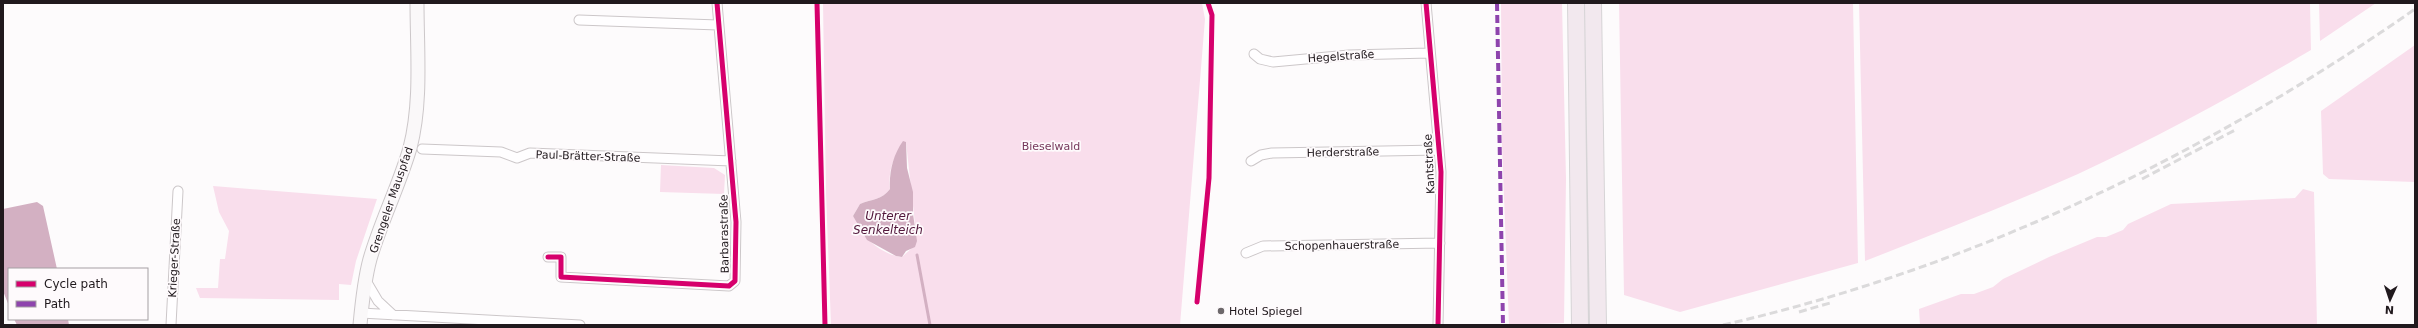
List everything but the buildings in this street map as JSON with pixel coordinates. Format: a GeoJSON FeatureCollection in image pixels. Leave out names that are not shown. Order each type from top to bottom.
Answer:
{"type":"FeatureCollection","features":[{"type":"Feature","properties":{"kind":"highway"},"geometry":{"type":"LineString","coordinates":[[1576,3],[1580,325]]}},
{"type":"Feature","properties":{"kind":"highway"},"geometry":{"type":"LineString","coordinates":[[1593,3],[1598,325]]}},
{"type":"Feature","properties":{"kind":"main road","name":"Grengeler Mauspfad"},"geometry":{"type":"LineString","coordinates":[[361,319],[365,279],[374,247],[399,181],[410,146],[417,89],[417,3]]}},
{"type":"Feature","properties":{"kind":"street","name":"Barbarastraße"},"geometry":{"type":"LineString","coordinates":[[548,257],[561,258],[561,277],[729,286],[735,281],[736,238],[731,161],[717,3]]}},
{"type":"Feature","properties":{"kind":"street","name":"Kantstraße"},"geometry":{"type":"LineString","coordinates":[[1426,3],[1429,53],[1439,150],[1440,243],[1438,325]]}},
{"type":"Feature","properties":{"kind":"street"},"geometry":{"type":"LineString","coordinates":[[579,20],[718,25]]}},
{"type":"Feature","properties":{"kind":"street","name":"Hegelstraße"},"geometry":{"type":"LineString","coordinates":[[1254,54],[1260,59],[1273,62],[1349,55],[1429,53]]}},
{"type":"Feature","properties":{"kind":"street","name":"Paul-Brätter-Straße"},"geometry":{"type":"LineString","coordinates":[[422,149],[501,152],[517,158],[530,153],[731,161]]}},
{"type":"Feature","properties":{"kind":"street","name":"Herderstraße"},"geometry":{"type":"LineString","coordinates":[[1250,161],[1261,155],[1272,153],[1439,150]]}},
{"type":"Feature","properties":{"kind":"street","name":"Krieger-Straße"},"geometry":{"type":"LineString","coordinates":[[171,325],[178,191]]}},
{"type":"Feature","properties":{"kind":"street","name":"Schopenhauerstraße"},"geometry":{"type":"LineString","coordinates":[[1246,253],[1263,246],[1440,243]]}},
{"type":"Feature","properties":{"kind":"street"},"geometry":{"type":"LineString","coordinates":[[365,279],[378,301],[393,315]]}},
{"type":"Feature","properties":{"kind":"street"},"geometry":{"type":"LineString","coordinates":[[361,319],[393,315],[580,325]]}},
{"type":"Feature","properties":{"kind":"green space","name":"Bieselwald"},"geometry":{"type":"Polygon","coordinates":[[[823,3],[1202,3],[1205,19],[1180,325],[831,325],[826,193],[823,3]],[[906,142],[901,147],[892,164],[890,189],[887,193],[880,197],[860,204],[853,216],[863,233],[872,243],[892,255],[902,257],[913,247],[916,233],[906,142]]]}},
{"type":"Feature","properties":{"kind":"green space"},"geometry":{"type":"Polygon","coordinates":[[[1501,3],[1562,3],[1566,179],[1564,323],[1509,325],[1502,145],[1501,3]]]}},
{"type":"Feature","properties":{"kind":"green space"},"geometry":{"type":"Polygon","coordinates":[[[1619,3],[1853,3],[1858,263],[1680,312],[1624,295],[1619,3]]]}},
{"type":"Feature","properties":{"kind":"green space"},"geometry":{"type":"Polygon","coordinates":[[[1859,3],[2310,3],[2311,50],[2196,115],[2108,160],[1999,208],[1865,261],[1859,3]]]}},
{"type":"Feature","properties":{"kind":"green space"},"geometry":{"type":"Polygon","coordinates":[[[2319,3],[2376,3],[2320,41],[2319,3]]]}},
{"type":"Feature","properties":{"kind":"green space"},"geometry":{"type":"Polygon","coordinates":[[[2415,45],[2415,182],[2329,179],[2323,174],[2321,111],[2415,45]]]}},
{"type":"Feature","properties":{"kind":"green space"},"geometry":{"type":"Polygon","coordinates":[[[661,165],[714,168],[725,175],[724,194],[660,192],[661,165]]]}},
{"type":"Feature","properties":{"kind":"green space"},"geometry":{"type":"Polygon","coordinates":[[[213,186],[377,199],[356,261],[351,285],[339,284],[339,300],[200,298],[196,288],[218,288],[220,259],[225,259],[229,231],[219,212],[213,186]]]}},
{"type":"Feature","properties":{"kind":"green space"},"geometry":{"type":"Polygon","coordinates":[[[2303,189],[2314,192],[2317,325],[1920,325],[1919,309],[1961,294],[1974,294],[1993,287],[2003,279],[2049,257],[2097,237],[2106,237],[2123,230],[2128,224],[2171,204],[2295,198],[2303,189]]]}},
{"type":"Feature","properties":{"kind":"water","name":"Unterer Senkelteich"},"geometry":{"type":"Polygon","coordinates":[[[903,141],[906,142],[907,168],[913,192],[913,214],[917,241],[915,247],[906,251],[902,257],[896,256],[867,240],[853,216],[860,204],[884,195],[890,189],[892,164],[903,141]]]}},
{"type":"Feature","properties":{"kind":"water"},"geometry":{"type":"Polygon","coordinates":[[[37,202],[43,206],[57,268],[8,268],[8,304],[3,291],[3,209],[37,202]]]}},
{"type":"Feature","properties":{"kind":"water"},"geometry":{"type":"Polygon","coordinates":[[[14,320],[68,320],[69,325],[17,325],[14,320]]]}},
{"type":"Feature","properties":{"kind":"waterway"},"geometry":{"type":"LineString","coordinates":[[917,255],[930,325]]}},
{"type":"Feature","properties":{"kind":"railway"},"geometry":{"type":"LineString","coordinates":[[1723,325],[1816,301],[1907,272],[1996,238],[2084,200],[2170,158],[2254,112],[2335,62],[2415,9]]}},
{"type":"Feature","properties":{"kind":"railway"},"geometry":{"type":"LineString","coordinates":[[2142,179],[2237,129]]}},
{"type":"Feature","properties":{"kind":"railway"},"geometry":{"type":"LineString","coordinates":[[1799,312],[1830,303]]}},
{"type":"Feature","properties":{"kind":"marked path"},"geometry":{"type":"LineString","coordinates":[[1497,3],[1503,325]]}},
{"type":"Feature","properties":{"kind":"cycle path"},"geometry":{"type":"LineString","coordinates":[[548,257],[561,257],[561,277],[729,286],[735,281],[736,222],[717,3]]}},
{"type":"Feature","properties":{"kind":"cycle path"},"geometry":{"type":"LineString","coordinates":[[817,3],[825,325]]}},
{"type":"Feature","properties":{"kind":"cycle path"},"geometry":{"type":"LineString","coordinates":[[1197,302],[1209,178],[1212,15],[1208,3]]}},
{"type":"Feature","properties":{"kind":"cycle path"},"geometry":{"type":"LineString","coordinates":[[1426,3],[1441,172],[1438,325]]}},
{"type":"Feature","properties":{"kind":"place","name":"Hotel Spiegel"},"geometry":{"type":"Point","coordinates":[1221,311]}}]}
